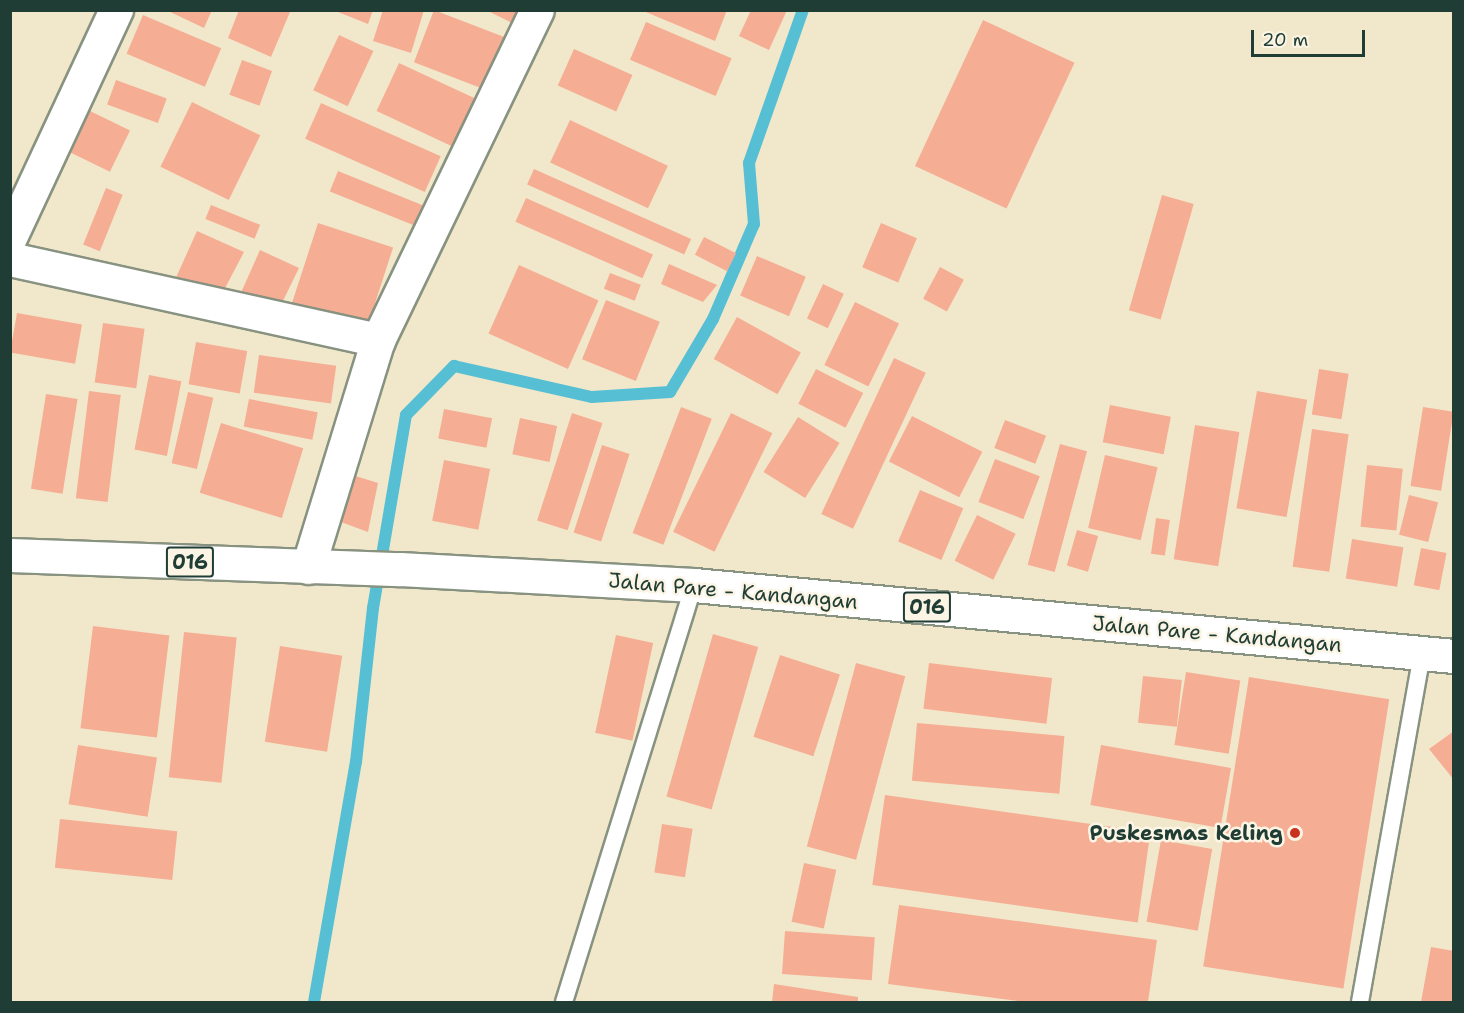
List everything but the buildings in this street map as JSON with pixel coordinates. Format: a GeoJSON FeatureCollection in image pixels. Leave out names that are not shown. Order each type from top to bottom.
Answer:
{"type":"FeatureCollection","features":[{"type":"Feature","properties":{"kind":"main road"},"geometry":{"type":"LineString","coordinates":[[10,237],[116,10]]}},
{"type":"Feature","properties":{"kind":"main road"},"geometry":{"type":"LineString","coordinates":[[308,567],[378,340],[537,10]]}},
{"type":"Feature","properties":{"kind":"main road"},"geometry":{"type":"LineString","coordinates":[[10,259],[378,340]]}},
{"type":"Feature","properties":{"kind":"main road","name":"Jalan Pare - Kandangan"},"geometry":{"type":"LineString","coordinates":[[10,555],[385,569],[694,585],[1438,655]]}},
{"type":"Feature","properties":{"kind":"lane"},"geometry":{"type":"LineString","coordinates":[[564,1002],[694,585]]}},
{"type":"Feature","properties":{"kind":"lane"},"geometry":{"type":"LineString","coordinates":[[1360,1002],[1438,655]]}},
{"type":"Feature","properties":{"kind":"waterway"},"geometry":{"type":"LineString","coordinates":[[314,1002],[356,762],[373,608],[406,415],[454,366],[592,397],[670,392],[713,319],[754,224],[749,163],[803,10]]}},
{"type":"Feature","properties":{"kind":"place","name":"Puskesmas Keling"},"geometry":{"type":"Point","coordinates":[1295,833]}}]}
